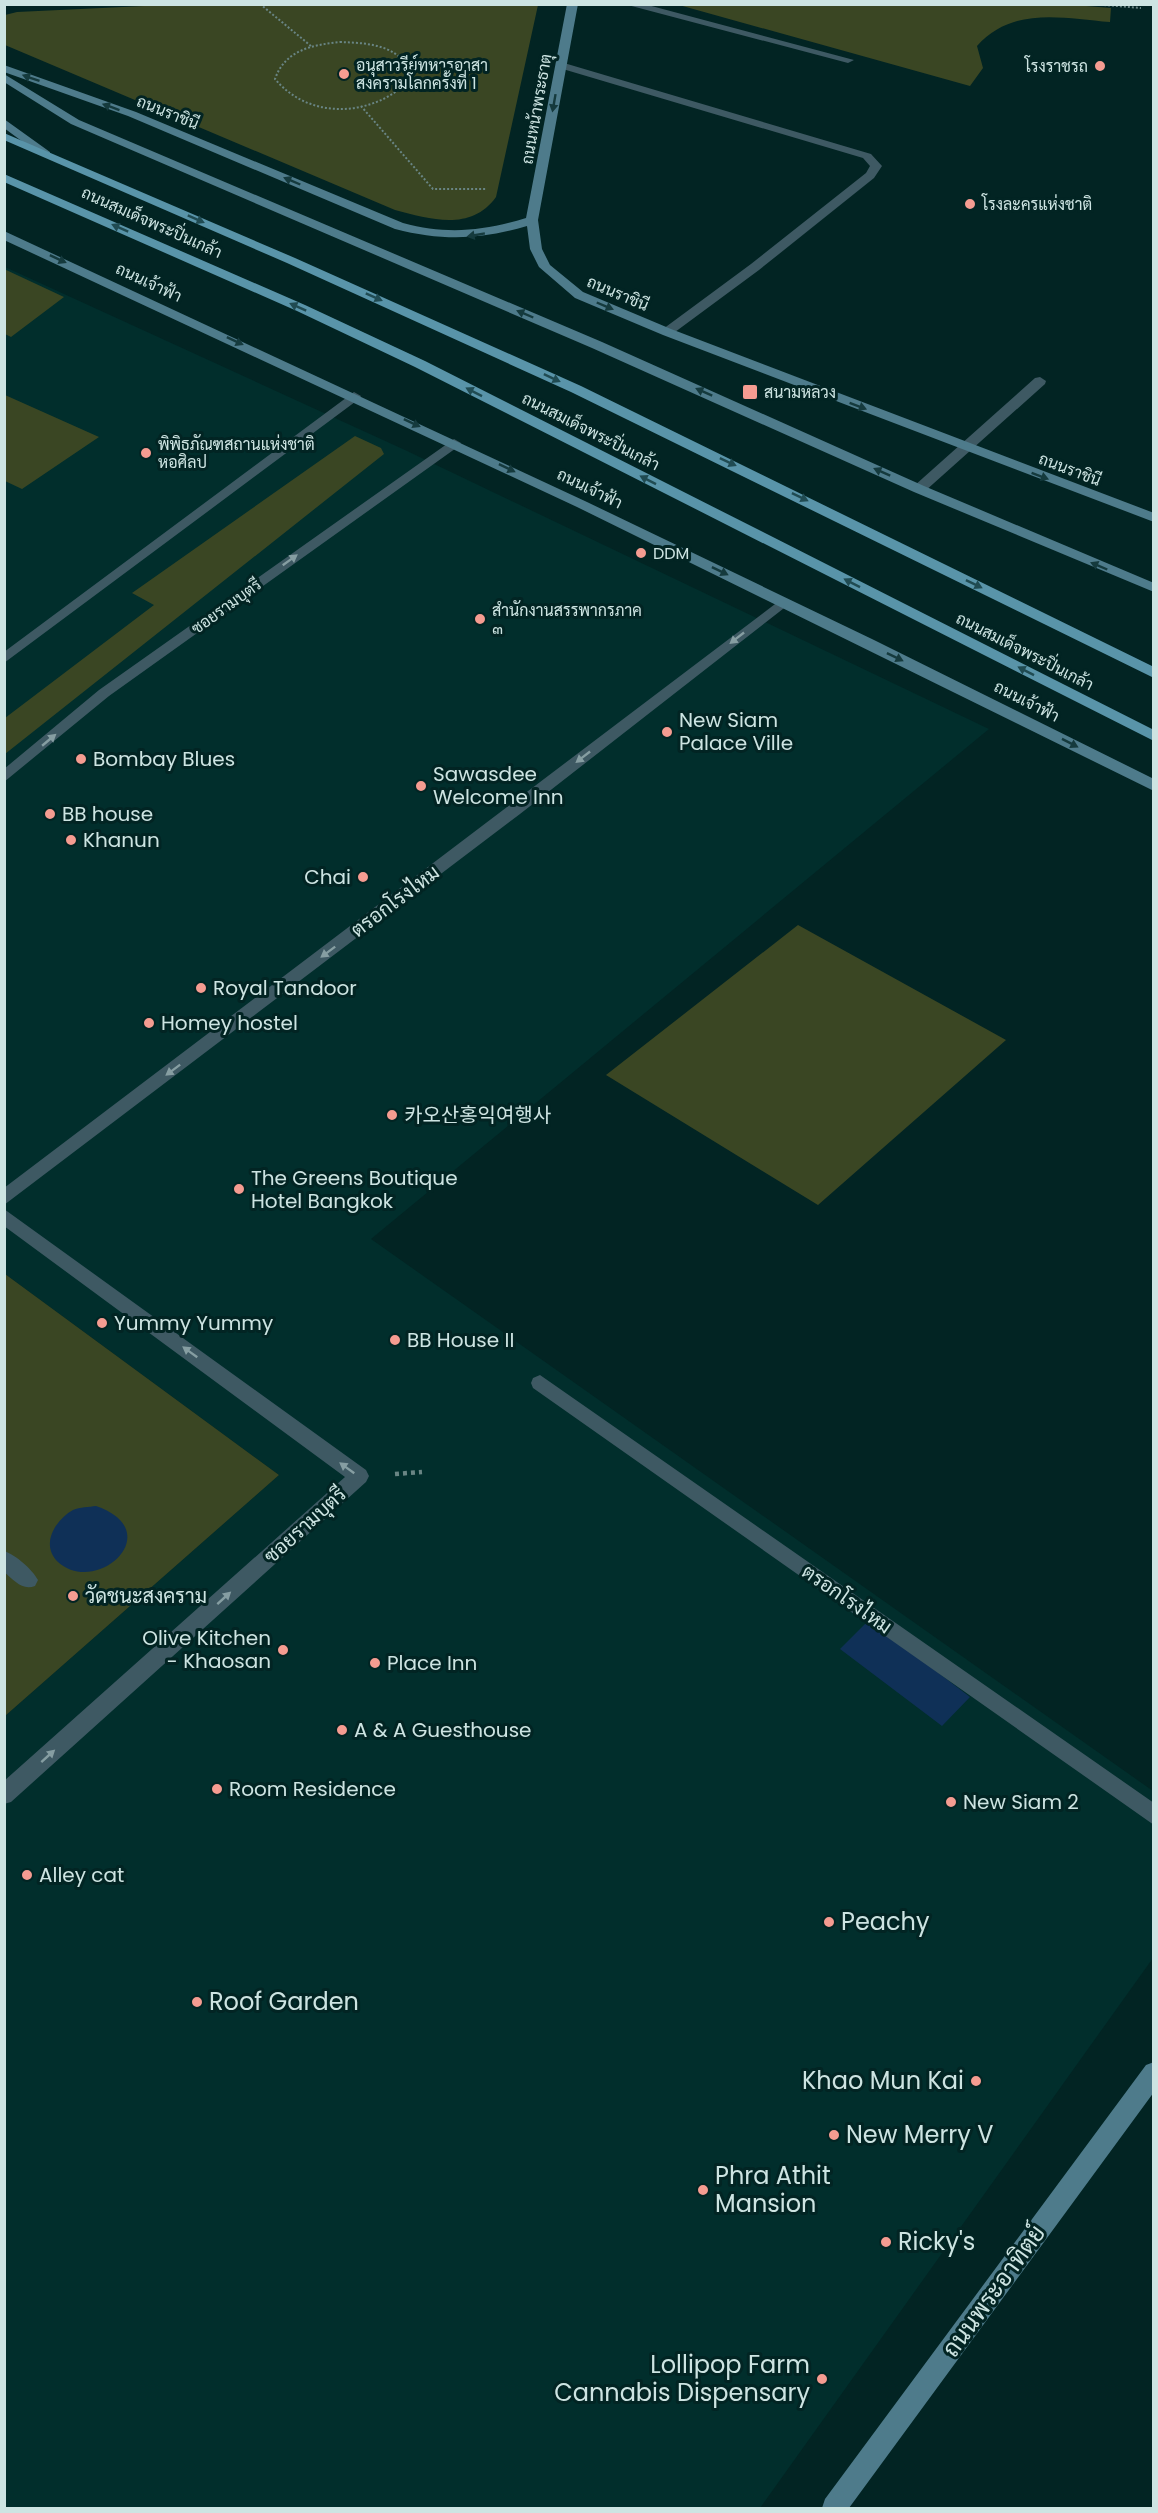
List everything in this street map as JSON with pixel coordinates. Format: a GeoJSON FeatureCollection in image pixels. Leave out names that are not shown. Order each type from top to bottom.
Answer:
{"type":"FeatureCollection","features":[{"type":"Feature","properties":{"kind":"main road","name":"ถนนสมเด็จพระปิ่นเกล้า"},"geometry":{"type":"LineString","coordinates":[[4,136],[452,332],[747,471],[1154,673]]}},
{"type":"Feature","properties":{"kind":"main road","name":"ถนนสมเด็จพระปิ่นเกล้า"},"geometry":{"type":"LineString","coordinates":[[4,177],[301,308],[700,506],[1154,736]]}},
{"type":"Feature","properties":{"kind":"street","name":"ถนนหน้าพระธาตุ"},"geometry":{"type":"LineString","coordinates":[[532,220],[573,4]]}},
{"type":"Feature","properties":{"kind":"street"},"geometry":{"type":"LineString","coordinates":[[629,4],[848,60]]}},
{"type":"Feature","properties":{"kind":"street"},"geometry":{"type":"LineString","coordinates":[[560,65],[867,156],[876,166],[870,175],[755,267],[666,332]]}},
{"type":"Feature","properties":{"kind":"street","name":"ถนนราชินี"},"geometry":{"type":"LineString","coordinates":[[4,69],[132,114],[399,226],[433,236],[465,237],[501,231],[532,220],[536,249],[545,267],[560,282],[579,295],[666,332],[1154,518]]}},
{"type":"Feature","properties":{"kind":"street"},"geometry":{"type":"LineString","coordinates":[[4,77],[75,122],[597,345],[919,489],[1154,588]]}},
{"type":"Feature","properties":{"kind":"street"},"geometry":{"type":"LineString","coordinates":[[4,122],[46,154]]}},
{"type":"Feature","properties":{"kind":"street","name":"ถนนเจ้าฟ้า"},"geometry":{"type":"LineString","coordinates":[[4,235],[454,442],[1154,786]]}},
{"type":"Feature","properties":{"kind":"street"},"geometry":{"type":"LineString","coordinates":[[919,489],[1040,381]]}},
{"type":"Feature","properties":{"kind":"street"},"geometry":{"type":"LineString","coordinates":[[4,659],[354,396]]}},
{"type":"Feature","properties":{"kind":"street","name":"ซอยรามบุตรี"},"geometry":{"type":"LineString","coordinates":[[4,777],[104,693],[454,442]]}},
{"type":"Feature","properties":{"kind":"street","name":"ตรอกโรงไหม"},"geometry":{"type":"LineString","coordinates":[[4,1198],[515,810],[783,602]]}},
{"type":"Feature","properties":{"kind":"street","name":"ซอยรามบุตรี"},"geometry":{"type":"LineString","coordinates":[[4,1216],[359,1476],[4,1795]]}},
{"type":"Feature","properties":{"kind":"street","name":"ตรอกโรงไหม"},"geometry":{"type":"LineString","coordinates":[[540,1383],[1154,1815]]}},
{"type":"Feature","properties":{"kind":"street"},"geometry":{"type":"LineString","coordinates":[[4,1559],[28,1580]]}},
{"type":"Feature","properties":{"kind":"street","name":"ถนนพระอาทิตย์"},"geometry":{"type":"LineString","coordinates":[[834,2508],[1154,2073]]}},
{"type":"Feature","properties":{"kind":"path"},"geometry":{"type":"LineString","coordinates":[[260,4],[312,47]]}},
{"type":"Feature","properties":{"kind":"path"},"geometry":{"type":"LineString","coordinates":[[1092,4],[1142,8]]}},
{"type":"Feature","properties":{"kind":"path"},"geometry":{"type":"LineString","coordinates":[[340,42],[364,43],[389,49],[404,57],[411,68],[411,79],[406,86],[393,96],[361,106],[326,108],[304,103],[281,90],[274,79],[277,68],[297,52],[340,42]]}},
{"type":"Feature","properties":{"kind":"path"},"geometry":{"type":"LineString","coordinates":[[361,106],[433,189],[486,189]]}},
{"type":"Feature","properties":{"kind":"shaded area"},"geometry":{"type":"Polygon","coordinates":[[[165,5],[538,5],[496,197],[486,208],[462,219],[436,219],[395,210],[5,45],[5,15],[17,12],[165,5]]]}},
{"type":"Feature","properties":{"kind":"shaded area"},"geometry":{"type":"Polygon","coordinates":[[[679,5],[1074,5],[1111,8],[1110,22],[1056,17],[1022,20],[1006,25],[991,33],[977,46],[983,68],[970,86],[679,5]]]}},
{"type":"Feature","properties":{"kind":"shaded area"},"geometry":{"type":"Polygon","coordinates":[[[5,267],[405,450],[989,729],[371,1239],[1153,1791],[1153,1958],[760,2508],[5,2508],[5,1716],[279,1475],[5,1274],[5,267]]]}},
{"type":"Feature","properties":{"kind":"shaded area"},"geometry":{"type":"Polygon","coordinates":[[[4,269],[64,297],[11,337],[5,334],[4,269]]]}},
{"type":"Feature","properties":{"kind":"shaded area"},"geometry":{"type":"Polygon","coordinates":[[[5,395],[99,437],[22,489],[5,481],[5,395]]]}},
{"type":"Feature","properties":{"kind":"shaded area"},"geometry":{"type":"Polygon","coordinates":[[[355,436],[381,448],[384,454],[5,754],[5,718],[154,605],[132,593],[355,436]]]}},
{"type":"Feature","properties":{"kind":"shaded area"},"geometry":{"type":"Polygon","coordinates":[[[798,925],[1006,1040],[818,1205],[606,1075],[798,925]]]}},
{"type":"Feature","properties":{"kind":"shaded area","name":"วัดชนะสงคราม"},"geometry":{"type":"Polygon","coordinates":[[[5,1274],[279,1475],[5,1716],[5,1274]]]}},
{"type":"Feature","properties":{"kind":"water"},"geometry":{"type":"Polygon","coordinates":[[[96,1506],[117,1517],[126,1530],[126,1544],[119,1556],[106,1566],[91,1572],[74,1571],[58,1562],[53,1555],[50,1548],[52,1533],[66,1514],[73,1510],[96,1506]]]}},
{"type":"Feature","properties":{"kind":"water"},"geometry":{"type":"Polygon","coordinates":[[[869,1620],[970,1697],[942,1726],[840,1649],[869,1620]]]}},
{"type":"Feature","properties":{"kind":"place","name":"โรงราชรถ"},"geometry":{"type":"Point","coordinates":[1100,66]}},
{"type":"Feature","properties":{"kind":"place","name":"อนุสาวรีย์ทหารอาสา สงครามโลกครั้งที่ 1"},"geometry":{"type":"Point","coordinates":[344,74]}},
{"type":"Feature","properties":{"kind":"place","name":"โรงละครแห่งชาติ"},"geometry":{"type":"Point","coordinates":[970,204]}},
{"type":"Feature","properties":{"kind":"place","name":"สนามหลวง"},"geometry":{"type":"Point","coordinates":[750,392]}},
{"type":"Feature","properties":{"kind":"place","name":"พิพิธภัณฑสถานแห่งชาติ หอศิลป"},"geometry":{"type":"Point","coordinates":[146,453]}},
{"type":"Feature","properties":{"kind":"place","name":"DDM"},"geometry":{"type":"Point","coordinates":[641,553]}},
{"type":"Feature","properties":{"kind":"place","name":"สำนักงานสรรพากรภาค ๓"},"geometry":{"type":"Point","coordinates":[480,619]}},
{"type":"Feature","properties":{"kind":"place","name":"New Siam Palace Ville"},"geometry":{"type":"Point","coordinates":[667,732]}},
{"type":"Feature","properties":{"kind":"place","name":"Bombay Blues"},"geometry":{"type":"Point","coordinates":[81,759]}},
{"type":"Feature","properties":{"kind":"place","name":"Sawasdee Welcome Inn"},"geometry":{"type":"Point","coordinates":[421,786]}},
{"type":"Feature","properties":{"kind":"place","name":"BB house"},"geometry":{"type":"Point","coordinates":[50,814]}},
{"type":"Feature","properties":{"kind":"place","name":"Khanun"},"geometry":{"type":"Point","coordinates":[71,840]}},
{"type":"Feature","properties":{"kind":"place","name":"Chai"},"geometry":{"type":"Point","coordinates":[363,877]}},
{"type":"Feature","properties":{"kind":"place","name":"Royal Tandoor"},"geometry":{"type":"Point","coordinates":[201,988]}},
{"type":"Feature","properties":{"kind":"place","name":"Homey hostel"},"geometry":{"type":"Point","coordinates":[149,1023]}},
{"type":"Feature","properties":{"kind":"place","name":"카오산홍익여행사"},"geometry":{"type":"Point","coordinates":[392,1115]}},
{"type":"Feature","properties":{"kind":"place","name":"The Greens Boutique Hotel Bangkok"},"geometry":{"type":"Point","coordinates":[239,1189]}},
{"type":"Feature","properties":{"kind":"place","name":"Yummy Yummy"},"geometry":{"type":"Point","coordinates":[102,1323]}},
{"type":"Feature","properties":{"kind":"place","name":"BB House II"},"geometry":{"type":"Point","coordinates":[395,1340]}},
{"type":"Feature","properties":{"kind":"place","name":"วัดชนะสงคราม"},"geometry":{"type":"Point","coordinates":[73,1596]}},
{"type":"Feature","properties":{"kind":"place","name":"Olive Kitchen - Khaosan"},"geometry":{"type":"Point","coordinates":[283,1650]}},
{"type":"Feature","properties":{"kind":"place","name":"Place Inn"},"geometry":{"type":"Point","coordinates":[375,1663]}},
{"type":"Feature","properties":{"kind":"place","name":"A & A Guesthouse"},"geometry":{"type":"Point","coordinates":[342,1730]}},
{"type":"Feature","properties":{"kind":"place","name":"Room Residence"},"geometry":{"type":"Point","coordinates":[217,1789]}},
{"type":"Feature","properties":{"kind":"place","name":"New Siam 2"},"geometry":{"type":"Point","coordinates":[951,1802]}},
{"type":"Feature","properties":{"kind":"place","name":"Alley cat"},"geometry":{"type":"Point","coordinates":[27,1875]}},
{"type":"Feature","properties":{"kind":"place","name":"Peachy"},"geometry":{"type":"Point","coordinates":[829,1922]}},
{"type":"Feature","properties":{"kind":"place","name":"Roof Garden"},"geometry":{"type":"Point","coordinates":[197,2002]}},
{"type":"Feature","properties":{"kind":"place","name":"Khao Mun Kai"},"geometry":{"type":"Point","coordinates":[976,2081]}},
{"type":"Feature","properties":{"kind":"place","name":"New Merry V"},"geometry":{"type":"Point","coordinates":[834,2135]}},
{"type":"Feature","properties":{"kind":"place","name":"Phra Athit Mansion"},"geometry":{"type":"Point","coordinates":[703,2190]}},
{"type":"Feature","properties":{"kind":"place","name":"Ricky's"},"geometry":{"type":"Point","coordinates":[886,2242]}},
{"type":"Feature","properties":{"kind":"place","name":"Lollipop Farm Cannabis Dispensary"},"geometry":{"type":"Point","coordinates":[822,2379]}}]}
